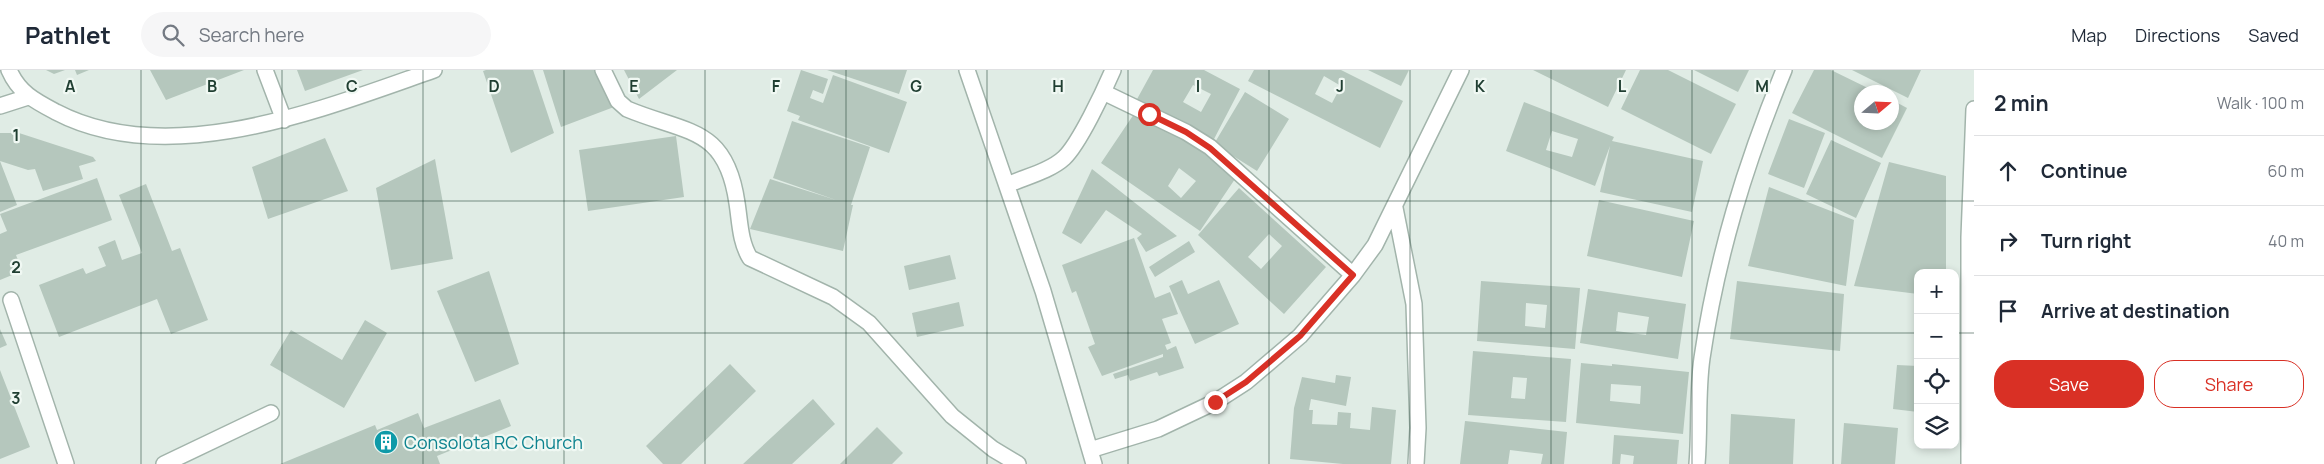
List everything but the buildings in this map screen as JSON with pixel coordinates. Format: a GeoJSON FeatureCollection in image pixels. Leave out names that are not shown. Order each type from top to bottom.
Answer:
{"type":"FeatureCollection","features":[{"type":"Feature","properties":{"kind":"street"},"geometry":{"type":"LineString","coordinates":[[9,70],[28,97],[76,122],[118,134],[175,135],[227,130],[284,120],[434,70]]}},
{"type":"Feature","properties":{"kind":"street"},"geometry":{"type":"LineString","coordinates":[[265,70],[284,120]]}},
{"type":"Feature","properties":{"kind":"street"},"geometry":{"type":"LineString","coordinates":[[603,70],[618,101],[627,109],[697,135],[715,146],[726,161],[733,178],[741,236],[745,250],[750,258],[833,297],[869,323],[952,416],[993,449],[1018,464]]}},
{"type":"Feature","properties":{"kind":"street"},"geometry":{"type":"LineString","coordinates":[[968,70],[1042,291],[1092,457],[1186,417],[1246,382],[1300,336],[1353,275],[1375,245],[1395,208],[1461,70]]}},
{"type":"Feature","properties":{"kind":"street"},"geometry":{"type":"LineString","coordinates":[[1007,185],[1053,165],[1064,158],[1103,92],[1113,70]]}},
{"type":"Feature","properties":{"kind":"street"},"geometry":{"type":"LineString","coordinates":[[1697,464],[1702,359],[1721,254],[1754,143],[1784,70]]}},
{"type":"Feature","properties":{"kind":"street"},"geometry":{"type":"LineString","coordinates":[[1103,92],[1186,132],[1210,148],[1353,275]]}},
{"type":"Feature","properties":{"kind":"street"},"geometry":{"type":"LineString","coordinates":[[0,106],[28,97]]}},
{"type":"Feature","properties":{"kind":"street"},"geometry":{"type":"LineString","coordinates":[[1970,464],[1969,237],[1974,109]]}},
{"type":"Feature","properties":{"kind":"street"},"geometry":{"type":"LineString","coordinates":[[1395,208],[1414,304],[1418,428],[1416,464]]}},
{"type":"Feature","properties":{"kind":"street"},"geometry":{"type":"LineString","coordinates":[[11,300],[66,464]]}},
{"type":"Feature","properties":{"kind":"street"},"geometry":{"type":"LineString","coordinates":[[164,464],[271,413]]}},
{"type":"Feature","properties":{"kind":"place","name":"Consolota RC Church"},"geometry":{"type":"Point","coordinates":[386,442]}},
{"type":"Feature","properties":{"kind":"route"},"geometry":{"type":"LineString","coordinates":[[1149,114],[1186,132],[1210,148],[1353,275],[1300,336],[1273,361],[1246,382],[1215,402]]}}]}
